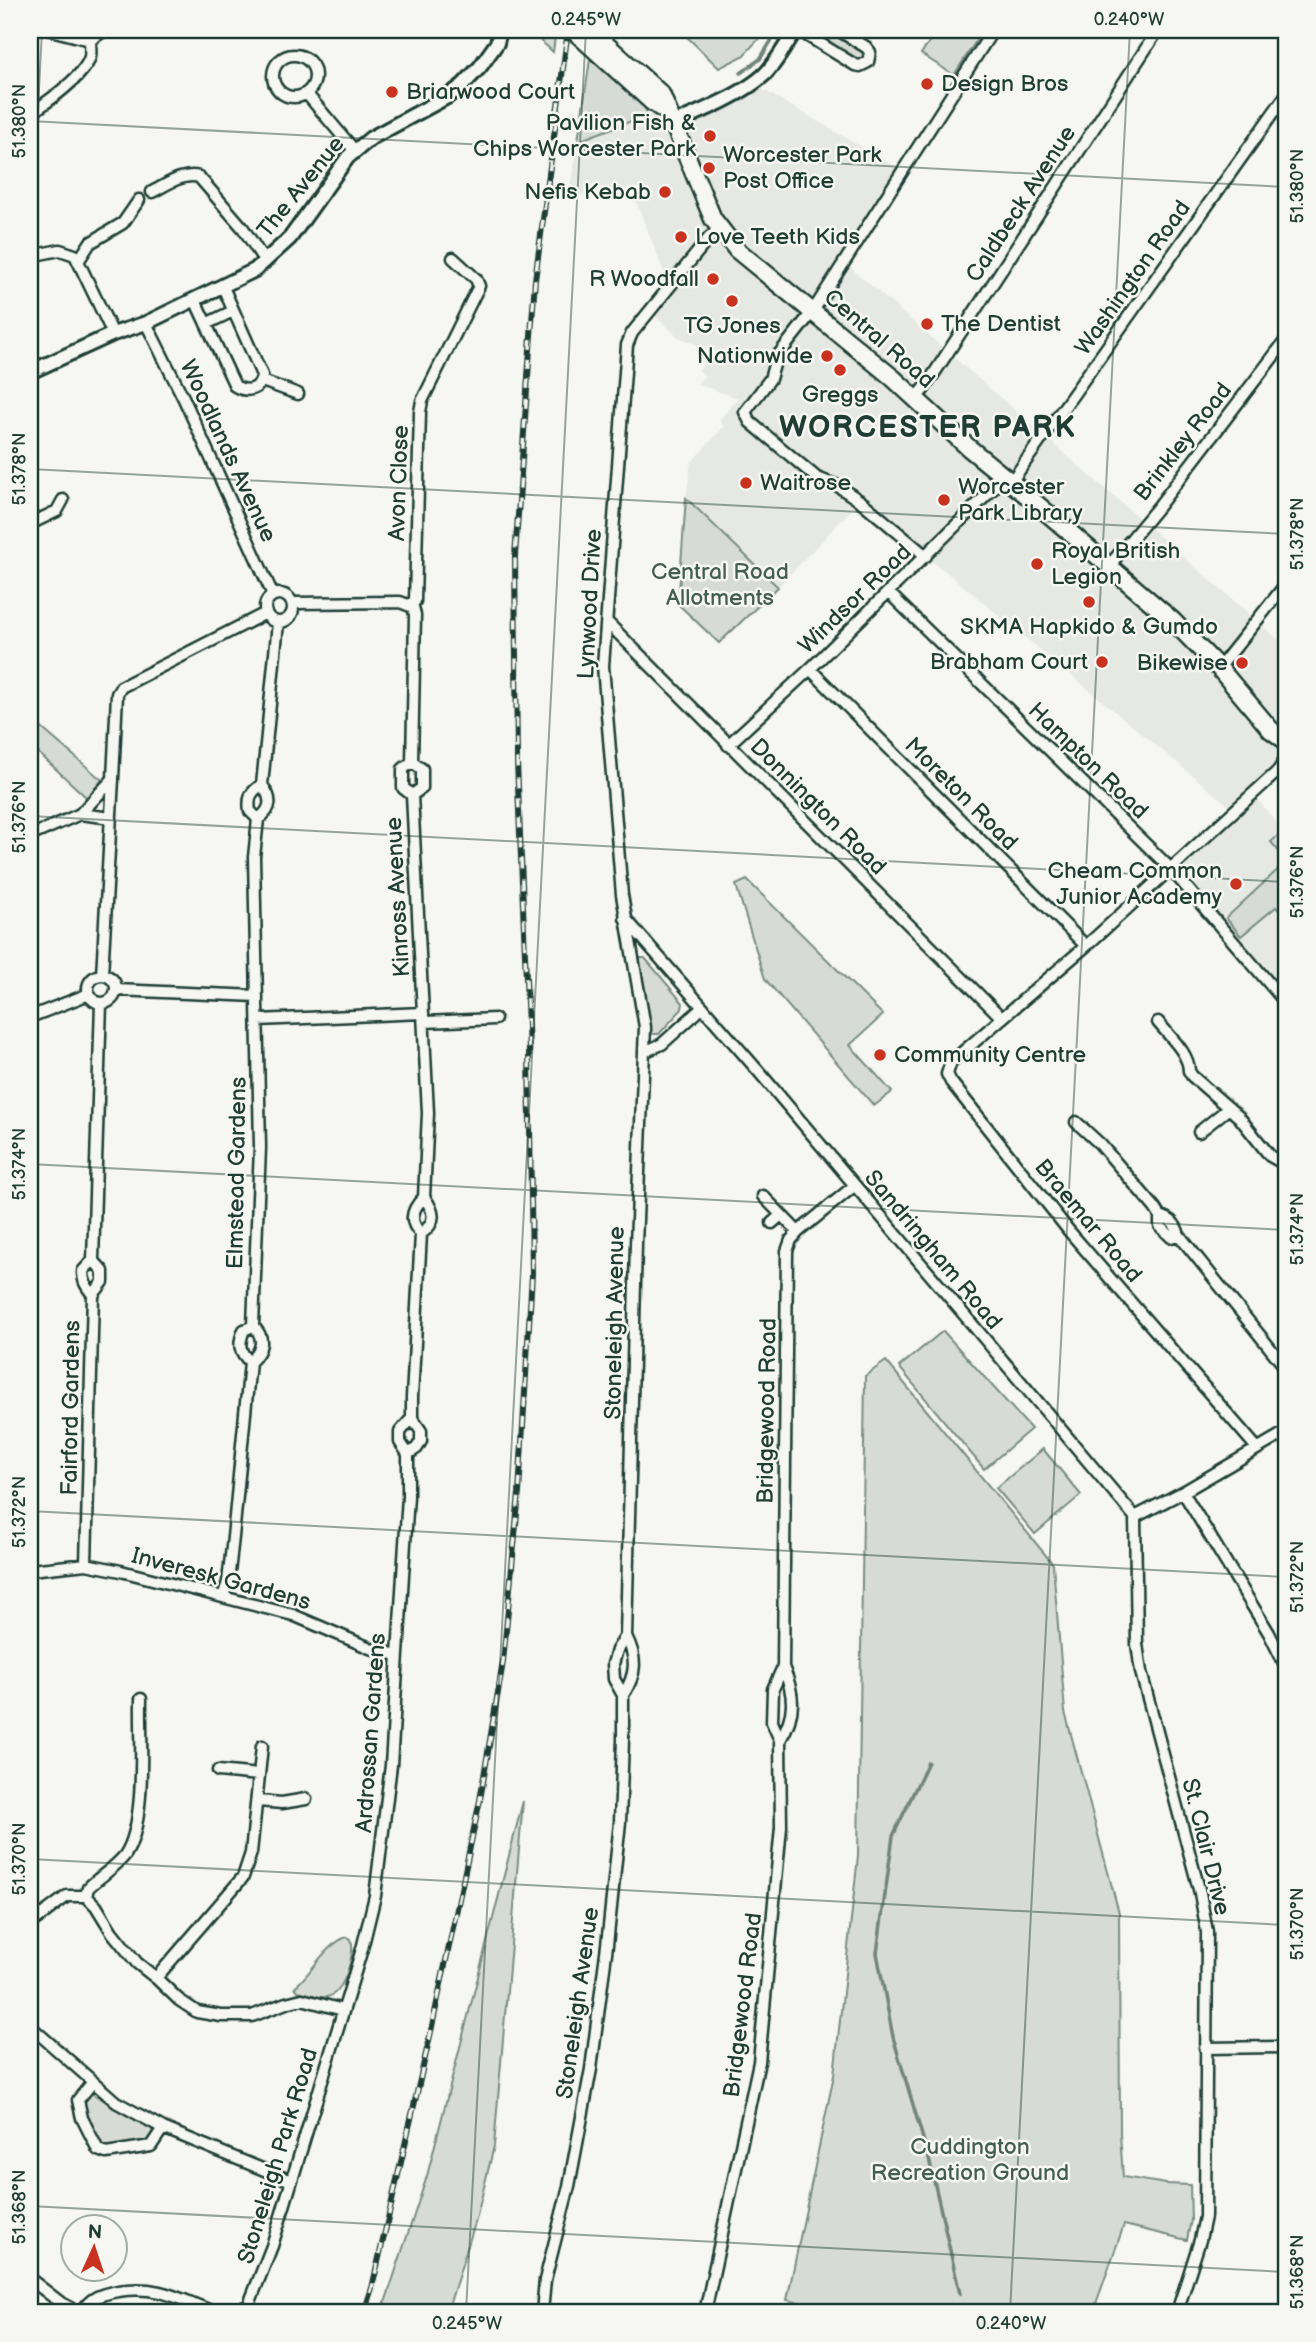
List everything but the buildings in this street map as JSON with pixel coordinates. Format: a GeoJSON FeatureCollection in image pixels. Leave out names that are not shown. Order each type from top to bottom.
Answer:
{"type":"FeatureCollection","features":[{"type":"Feature","properties":{"kind":"main road"},"geometry":{"type":"LineString","coordinates":[[572,30],[671,118]]}},
{"type":"Feature","properties":{"kind":"main road","name":"Central Road"},"geometry":{"type":"LineString","coordinates":[[590,30],[661,94],[713,219],[746,257],[813,311],[968,448],[1008,479],[1173,621],[1219,668],[1271,730],[1286,741]]}},
{"type":"Feature","properties":{"kind":"street"},"geometry":{"type":"LineString","coordinates":[[51,30],[90,40],[105,30]]}},
{"type":"Feature","properties":{"kind":"street","name":"The Avenue"},"geometry":{"type":"LineString","coordinates":[[30,372],[113,334],[146,323],[255,270],[290,237],[348,157],[371,138],[447,97],[463,85],[497,43],[500,30]]}},
{"type":"Feature","properties":{"kind":"street"},"geometry":{"type":"LineString","coordinates":[[671,118],[706,108],[758,80],[772,66],[797,30],[855,65],[868,62],[870,52],[866,47],[838,30]]}},
{"type":"Feature","properties":{"kind":"street"},"geometry":{"type":"LineString","coordinates":[[926,556],[852,495],[817,478],[750,422],[746,416],[747,408],[769,379],[776,358],[813,311],[993,30]]}},
{"type":"Feature","properties":{"kind":"street","name":"Caldbeck Avenue"},"geometry":{"type":"LineString","coordinates":[[915,399],[924,390],[1158,30]]}},
{"type":"Feature","properties":{"kind":"street"},"geometry":{"type":"LineString","coordinates":[[30,114],[80,72],[90,56],[90,40]]}},
{"type":"Feature","properties":{"kind":"street"},"geometry":{"type":"LineString","coordinates":[[294,55],[307,59],[312,64],[315,78],[306,93],[289,96],[278,89],[273,77],[281,59],[294,55]]}},
{"type":"Feature","properties":{"kind":"street"},"geometry":{"type":"LineString","coordinates":[[306,93],[355,151]]}},
{"type":"Feature","properties":{"kind":"street","name":"Washington Road"},"geometry":{"type":"LineString","coordinates":[[1008,479],[1286,95]]}},
{"type":"Feature","properties":{"kind":"street"},"geometry":{"type":"LineString","coordinates":[[152,192],[185,176],[199,177],[243,228],[265,262]]}},
{"type":"Feature","properties":{"kind":"street"},"geometry":{"type":"LineString","coordinates":[[79,260],[93,240],[123,223],[139,200]]}},
{"type":"Feature","properties":{"kind":"street","name":"Lynwood Drive"},"geometry":{"type":"LineString","coordinates":[[643,1011],[625,917],[603,666],[628,339],[719,229]]}},
{"type":"Feature","properties":{"kind":"street"},"geometry":{"type":"LineString","coordinates":[[30,256],[60,250],[75,255],[113,334]]}},
{"type":"Feature","properties":{"kind":"street","name":"Avon Close"},"geometry":{"type":"LineString","coordinates":[[410,604],[415,601],[422,401],[479,286],[469,271],[453,258]]}},
{"type":"Feature","properties":{"kind":"street"},"geometry":{"type":"LineString","coordinates":[[195,300],[235,386],[249,391],[258,387],[262,374],[223,287]]}},
{"type":"Feature","properties":{"kind":"street"},"geometry":{"type":"LineString","coordinates":[[206,324],[233,311]]}},
{"type":"Feature","properties":{"kind":"street","name":"Woodlands Avenue"},"geometry":{"type":"LineString","coordinates":[[146,323],[184,399],[273,595]]}},
{"type":"Feature","properties":{"kind":"street","name":"Brinkley Road"},"geometry":{"type":"LineString","coordinates":[[1109,566],[1286,340]]}},
{"type":"Feature","properties":{"kind":"street"},"geometry":{"type":"LineString","coordinates":[[262,381],[298,394]]}},
{"type":"Feature","properties":{"kind":"street","name":"Windsor Road"},"geometry":{"type":"LineString","coordinates":[[728,745],[1008,479]]}},
{"type":"Feature","properties":{"kind":"street"},"geometry":{"type":"LineString","coordinates":[[30,524],[57,511],[63,500]]}},
{"type":"Feature","properties":{"kind":"street"},"geometry":{"type":"LineString","coordinates":[[1219,668],[1286,584]]}},
{"type":"Feature","properties":{"kind":"street","name":"Hampton Road"},"geometry":{"type":"LineString","coordinates":[[888,593],[1170,868],[1286,1003]]}},
{"type":"Feature","properties":{"kind":"street"},"geometry":{"type":"LineString","coordinates":[[273,595],[287,596],[292,603],[293,611],[289,619],[278,623],[269,618],[265,606],[273,595]]}},
{"type":"Feature","properties":{"kind":"street"},"geometry":{"type":"LineString","coordinates":[[292,603],[410,604]]}},
{"type":"Feature","properties":{"kind":"street","name":"Kinross Avenue"},"geometry":{"type":"LineString","coordinates":[[410,604],[415,615],[412,762]]}},
{"type":"Feature","properties":{"kind":"street"},"geometry":{"type":"LineString","coordinates":[[102,975],[117,694],[121,687],[266,613]]}},
{"type":"Feature","properties":{"kind":"street","name":"Donnington Road"},"geometry":{"type":"LineString","coordinates":[[607,622],[1002,1018]]}},
{"type":"Feature","properties":{"kind":"street"},"geometry":{"type":"LineString","coordinates":[[258,819],[266,814],[271,802],[269,793],[262,785],[278,623]]}},
{"type":"Feature","properties":{"kind":"street","name":"Moreton Road"},"geometry":{"type":"LineString","coordinates":[[810,669],[1086,946]]}},
{"type":"Feature","properties":{"kind":"street","name":"Braemar Road"},"geometry":{"type":"LineString","coordinates":[[1257,1448],[1069,1231],[947,1074],[951,1062],[1086,946],[1278,771],[1286,759]]}},
{"type":"Feature","properties":{"kind":"street","name":"Kinross Avenue"},"geometry":{"type":"LineString","coordinates":[[412,762],[403,769],[401,778],[403,788],[412,795],[423,998]]}},
{"type":"Feature","properties":{"kind":"street","name":"Kinross Avenue"},"geometry":{"type":"LineString","coordinates":[[412,762],[422,769],[423,779],[422,788],[412,795]]}},
{"type":"Feature","properties":{"kind":"street"},"geometry":{"type":"LineString","coordinates":[[30,836],[80,814],[113,779]]}},
{"type":"Feature","properties":{"kind":"street"},"geometry":{"type":"LineString","coordinates":[[258,819],[250,811],[248,800],[252,791],[262,785]]}},
{"type":"Feature","properties":{"kind":"street"},"geometry":{"type":"LineString","coordinates":[[80,814],[111,818]]}},
{"type":"Feature","properties":{"kind":"street"},"geometry":{"type":"LineString","coordinates":[[258,819],[254,857],[258,1020],[495,1019]]}},
{"type":"Feature","properties":{"kind":"street","name":"Sandringham Road"},"geometry":{"type":"LineString","coordinates":[[625,917],[1135,1517]]}},
{"type":"Feature","properties":{"kind":"street"},"geometry":{"type":"LineString","coordinates":[[102,975],[114,983],[116,990],[108,1002],[101,1003],[96,1002],[89,994],[90,983],[102,975]]}},
{"type":"Feature","properties":{"kind":"street"},"geometry":{"type":"LineString","coordinates":[[116,990],[257,996]]}},
{"type":"Feature","properties":{"kind":"street"},"geometry":{"type":"LineString","coordinates":[[30,1017],[89,994]]}},
{"type":"Feature","properties":{"kind":"street","name":"Ardrossan Gardens"},"geometry":{"type":"LineString","coordinates":[[421,1234],[430,1227],[433,1217],[431,1206],[424,1196],[428,1113],[423,998]]}},
{"type":"Feature","properties":{"kind":"street","name":"Fairford Gardens"},"geometry":{"type":"LineString","coordinates":[[93,1295],[84,1283],[83,1271],[93,1260],[101,1003]]}},
{"type":"Feature","properties":{"kind":"street"},"geometry":{"type":"LineString","coordinates":[[644,1052],[662,1044],[703,1007]]}},
{"type":"Feature","properties":{"kind":"street","name":"Stoneleigh Avenue"},"geometry":{"type":"LineString","coordinates":[[542,2312],[545,2280],[569,2186],[591,2069],[620,1822],[623,1695],[631,1682],[634,1666],[633,1651],[626,1636],[636,1244],[645,1027],[643,1011]]}},
{"type":"Feature","properties":{"kind":"street","name":"Elmstead Gardens"},"geometry":{"type":"LineString","coordinates":[[223,1597],[228,1582],[250,1362],[261,1349],[262,1339],[253,1326],[260,1147],[258,1020]]}},
{"type":"Feature","properties":{"kind":"street"},"geometry":{"type":"LineString","coordinates":[[1158,1022],[1183,1053],[1189,1065],[1189,1071],[1181,1079]]}},
{"type":"Feature","properties":{"kind":"street"},"geometry":{"type":"LineString","coordinates":[[1189,1071],[1239,1116],[1270,1156],[1286,1166]]}},
{"type":"Feature","properties":{"kind":"street"},"geometry":{"type":"LineString","coordinates":[[1199,1132],[1229,1108]]}},
{"type":"Feature","properties":{"kind":"street"},"geometry":{"type":"LineString","coordinates":[[1076,1122],[1100,1144],[1160,1216],[1170,1219],[1177,1226],[1179,1235],[1286,1368]]}},
{"type":"Feature","properties":{"kind":"street"},"geometry":{"type":"LineString","coordinates":[[762,1196],[776,1219],[798,1232],[854,1186]]}},
{"type":"Feature","properties":{"kind":"street","name":"Ardrossan Gardens"},"geometry":{"type":"LineString","coordinates":[[408,1454],[417,1448],[421,1441],[421,1431],[412,1418],[421,1234],[414,1227],[412,1217],[414,1207],[424,1196]]}},
{"type":"Feature","properties":{"kind":"street","name":"Bridgewood Road"},"geometry":{"type":"LineString","coordinates":[[780,1740],[791,1722],[792,1688],[783,1667],[787,1251],[798,1232]]}},
{"type":"Feature","properties":{"kind":"street","name":"Fairford Gardens"},"geometry":{"type":"LineString","coordinates":[[86,1564],[93,1295],[103,1282],[103,1271],[93,1260]]}},
{"type":"Feature","properties":{"kind":"street","name":"Elmstead Gardens"},"geometry":{"type":"LineString","coordinates":[[250,1362],[242,1355],[240,1348],[244,1330],[253,1326]]}},
{"type":"Feature","properties":{"kind":"street","name":"Ardrossan Gardens"},"geometry":{"type":"LineString","coordinates":[[343,2010],[375,1896],[391,1765],[408,1496],[408,1454],[400,1441],[400,1432],[412,1418]]}},
{"type":"Feature","properties":{"kind":"street"},"geometry":{"type":"LineString","coordinates":[[1135,1517],[1286,1432]]}},
{"type":"Feature","properties":{"kind":"street"},"geometry":{"type":"LineString","coordinates":[[1183,1492],[1269,1633],[1286,1667]]}},
{"type":"Feature","properties":{"kind":"street","name":"St. Clair Drive"},"geometry":{"type":"LineString","coordinates":[[1135,1517],[1137,1644],[1141,1672],[1205,1912],[1207,1932],[1205,2217],[1177,2312]]}},
{"type":"Feature","properties":{"kind":"street","name":"Inveresk Gardens"},"geometry":{"type":"LineString","coordinates":[[30,1570],[86,1564],[293,1615],[380,1651],[397,1655]]}},
{"type":"Feature","properties":{"kind":"street","name":"Stoneleigh Avenue"},"geometry":{"type":"LineString","coordinates":[[623,1695],[614,1679],[613,1664],[617,1650],[626,1636]]}},
{"type":"Feature","properties":{"kind":"street","name":"Bridgewood Road"},"geometry":{"type":"LineString","coordinates":[[705,2312],[759,2062],[781,1827],[780,1740],[772,1721],[773,1689],[783,1667]]}},
{"type":"Feature","properties":{"kind":"street"},"geometry":{"type":"LineString","coordinates":[[86,1896],[88,1888],[126,1853],[134,1832],[138,1817],[141,1699]]}},
{"type":"Feature","properties":{"kind":"street"},"geometry":{"type":"LineString","coordinates":[[156,1978],[243,1877],[251,1853],[262,1746]]}},
{"type":"Feature","properties":{"kind":"street"},"geometry":{"type":"LineString","coordinates":[[218,1771],[259,1775]]}},
{"type":"Feature","properties":{"kind":"street"},"geometry":{"type":"LineString","coordinates":[[258,1801],[282,1803],[306,1800]]}},
{"type":"Feature","properties":{"kind":"street"},"geometry":{"type":"LineString","coordinates":[[30,1924],[67,1896],[86,1896],[137,1963],[188,2007],[209,2014],[240,2017],[252,2016],[302,1999],[343,2010]]}},
{"type":"Feature","properties":{"kind":"street","name":"Stoneleigh Park Road"},"geometry":{"type":"LineString","coordinates":[[248,2309],[272,2246],[343,2010]]}},
{"type":"Feature","properties":{"kind":"street"},"geometry":{"type":"LineString","coordinates":[[30,2026],[116,2102],[163,2127],[291,2181]]}},
{"type":"Feature","properties":{"kind":"street"},"geometry":{"type":"LineString","coordinates":[[1205,2048],[1286,2047]]}},
{"type":"Feature","properties":{"kind":"street"},"geometry":{"type":"LineString","coordinates":[[92,2083],[78,2101],[82,2118],[98,2150],[106,2152],[151,2146],[163,2127]]}},
{"type":"Feature","properties":{"kind":"street"},"geometry":{"type":"LineString","coordinates":[[30,2279],[61,2303],[80,2312],[88,2302],[103,2294],[148,2289],[214,2312]]}},
{"type":"Feature","properties":{"kind":"street"},"geometry":{"type":"LineString","coordinates":[[233,2312],[248,2309]]}},
{"type":"Feature","properties":{"kind":"shaded area"},"geometry":{"type":"Polygon","coordinates":[[[762,89],[901,170],[844,262],[1286,646],[1286,772],[1256,798],[1283,830],[1286,828],[1286,1003],[1174,871],[1238,813],[944,570],[853,508],[778,587],[686,498],[691,463],[724,426],[719,420],[738,398],[697,384],[705,376],[699,370],[715,353],[677,336],[653,314],[664,272],[632,191],[579,195],[570,188],[578,141],[656,112],[666,136],[762,89]]]}},
{"type":"Feature","properties":{"kind":"green space"},"geometry":{"type":"Polygon","coordinates":[[[529,30],[556,30],[553,52],[529,30]]]}},
{"type":"Feature","properties":{"kind":"green space"},"geometry":{"type":"Polygon","coordinates":[[[680,30],[767,30],[743,56],[719,68],[680,30]]]}},
{"type":"Feature","properties":{"kind":"green space"},"geometry":{"type":"Polygon","coordinates":[[[808,30],[830,30],[863,50],[866,53],[863,61],[856,61],[808,30]]]}},
{"type":"Feature","properties":{"kind":"green space"},"geometry":{"type":"Polygon","coordinates":[[[937,30],[983,30],[954,75],[921,54],[937,30]]]}},
{"type":"Feature","properties":{"kind":"green space"},"geometry":{"type":"Polygon","coordinates":[[[590,59],[644,106],[647,112],[645,116],[578,141],[590,59]]]}},
{"type":"Feature","properties":{"kind":"green space","name":"Central Road Allotments"},"geometry":{"type":"Polygon","coordinates":[[[686,498],[778,587],[719,643],[678,604],[686,498]]]}},
{"type":"Feature","properties":{"kind":"green space"},"geometry":{"type":"Polygon","coordinates":[[[30,718],[102,780],[87,798],[30,745],[30,718]]]}},
{"type":"Feature","properties":{"kind":"green space"},"geometry":{"type":"Polygon","coordinates":[[[1286,828],[1286,860],[1271,842],[1286,828]]]}},
{"type":"Feature","properties":{"kind":"green space"},"geometry":{"type":"Polygon","coordinates":[[[1286,862],[1286,918],[1276,907],[1241,936],[1226,918],[1286,862]]]}},
{"type":"Feature","properties":{"kind":"green space"},"geometry":{"type":"Polygon","coordinates":[[[747,880],[883,1015],[850,1045],[892,1092],[874,1106],[765,979],[736,885],[747,880]]]}},
{"type":"Feature","properties":{"kind":"green space"},"geometry":{"type":"Polygon","coordinates":[[[645,958],[683,1003],[682,1009],[659,1034],[653,1034],[649,1030],[638,962],[645,958]]]}},
{"type":"Feature","properties":{"kind":"green space"},"geometry":{"type":"Polygon","coordinates":[[[943,1331],[1031,1429],[984,1469],[899,1367],[943,1331]]]}},
{"type":"Feature","properties":{"kind":"green space","name":"Cuddington Recreation Ground"},"geometry":{"type":"Polygon","coordinates":[[[886,1361],[1053,1564],[1065,1712],[1119,1913],[1120,2134],[1123,2177],[1190,2185],[1191,2220],[1187,2240],[1124,2225],[1093,2312],[844,2312],[787,2300],[834,2075],[858,1856],[865,1376],[886,1361]]]}},
{"type":"Feature","properties":{"kind":"green space"},"geometry":{"type":"Polygon","coordinates":[[[1043,1449],[1081,1495],[1035,1534],[996,1488],[1043,1449]]]}},
{"type":"Feature","properties":{"kind":"green space"},"geometry":{"type":"Polygon","coordinates":[[[523,1801],[494,2146],[476,2220],[447,2312],[382,2312],[427,2176],[523,1801]]]}},
{"type":"Feature","properties":{"kind":"green space"},"geometry":{"type":"Polygon","coordinates":[[[347,1937],[351,1939],[352,1954],[338,1989],[326,1997],[298,1991],[295,1987],[326,1952],[347,1937]]]}},
{"type":"Feature","properties":{"kind":"green space"},"geometry":{"type":"Polygon","coordinates":[[[91,2093],[151,2127],[154,2135],[143,2143],[128,2147],[112,2147],[99,2143],[84,2107],[85,2097],[91,2093]]]}},
{"type":"Feature","properties":{"kind":"waterway"},"geometry":{"type":"LineString","coordinates":[[741,73],[760,59],[778,30]]}},
{"type":"Feature","properties":{"kind":"waterway"},"geometry":{"type":"LineString","coordinates":[[928,1762],[893,1836],[877,1953],[893,2037],[929,2159],[960,2294]]}},
{"type":"Feature","properties":{"kind":"railway"},"geometry":{"type":"LineString","coordinates":[[364,2312],[372,2288],[430,2036],[480,1800],[503,1662],[519,1493],[532,1274],[529,1051],[517,762],[515,556],[535,280],[568,30]]}},
{"type":"Feature","properties":{"kind":"place","name":"Design Bros"},"geometry":{"type":"Point","coordinates":[927,84]}},
{"type":"Feature","properties":{"kind":"place","name":"Briarwood Court"},"geometry":{"type":"Point","coordinates":[392,92]}},
{"type":"Feature","properties":{"kind":"place","name":"Pavilion Fish & Chips Worcester Park"},"geometry":{"type":"Point","coordinates":[710,136]}},
{"type":"Feature","properties":{"kind":"place","name":"Worcester Park Post Office"},"geometry":{"type":"Point","coordinates":[709,168]}},
{"type":"Feature","properties":{"kind":"place","name":"Nefis Kebab"},"geometry":{"type":"Point","coordinates":[665,192]}},
{"type":"Feature","properties":{"kind":"place","name":"Love Teeth Kids"},"geometry":{"type":"Point","coordinates":[681,237]}},
{"type":"Feature","properties":{"kind":"place","name":"R Woodfall"},"geometry":{"type":"Point","coordinates":[713,279]}},
{"type":"Feature","properties":{"kind":"place","name":"TG Jones"},"geometry":{"type":"Point","coordinates":[732,301]}},
{"type":"Feature","properties":{"kind":"place","name":"The Dentist"},"geometry":{"type":"Point","coordinates":[927,324]}},
{"type":"Feature","properties":{"kind":"place","name":"Nationwide"},"geometry":{"type":"Point","coordinates":[827,356]}},
{"type":"Feature","properties":{"kind":"place","name":"Greggs"},"geometry":{"type":"Point","coordinates":[840,370]}},
{"type":"Feature","properties":{"kind":"place","name":"Waitrose"},"geometry":{"type":"Point","coordinates":[746,483]}},
{"type":"Feature","properties":{"kind":"place","name":"Worcester Park Library"},"geometry":{"type":"Point","coordinates":[944,500]}},
{"type":"Feature","properties":{"kind":"place","name":"Royal British Legion"},"geometry":{"type":"Point","coordinates":[1037,564]}},
{"type":"Feature","properties":{"kind":"place","name":"SKMA Hapkido & Gumdo"},"geometry":{"type":"Point","coordinates":[1089,602]}},
{"type":"Feature","properties":{"kind":"place","name":"Brabham Court"},"geometry":{"type":"Point","coordinates":[1102,662]}},
{"type":"Feature","properties":{"kind":"place","name":"Bikewise"},"geometry":{"type":"Point","coordinates":[1242,663]}},
{"type":"Feature","properties":{"kind":"place","name":"Cheam Common Junior Academy"},"geometry":{"type":"Point","coordinates":[1236,884]}},
{"type":"Feature","properties":{"kind":"place","name":"Community Centre"},"geometry":{"type":"Point","coordinates":[880,1055]}},
{"type":"Feature","properties":{"kind":"district","name":"WORCESTER PARK"},"geometry":{"type":"Point","coordinates":[928,428]}}]}
